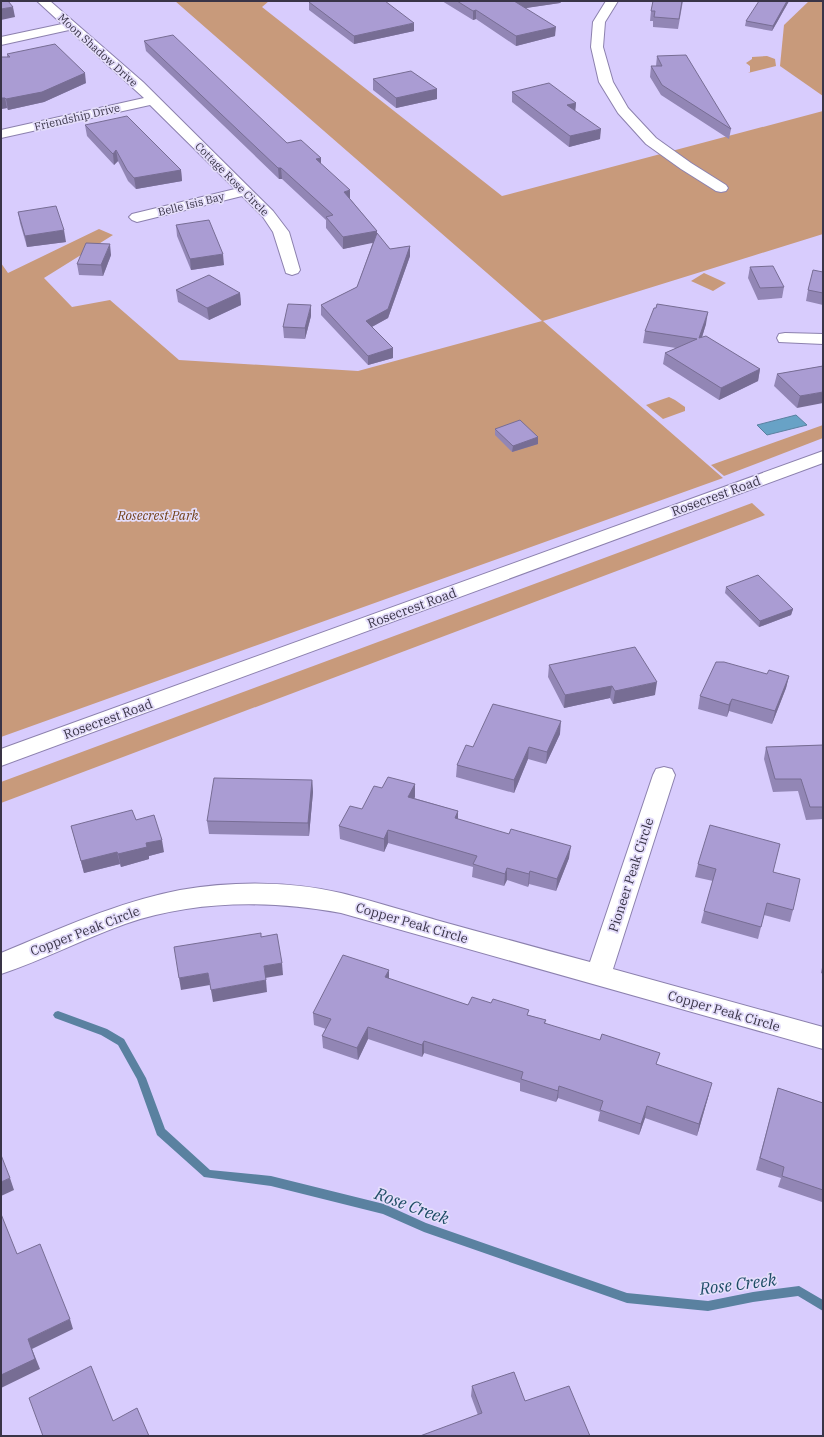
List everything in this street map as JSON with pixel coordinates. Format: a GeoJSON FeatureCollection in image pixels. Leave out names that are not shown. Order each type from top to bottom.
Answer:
{"type":"FeatureCollection","features":[{"type":"Feature","properties":{"kind":"street","name":"Moon Shadow Drive"},"geometry":{"type":"LineString","coordinates":[[43,1],[153,100]]}},
{"type":"Feature","properties":{"kind":"street"},"geometry":{"type":"LineString","coordinates":[[612,1],[599,22],[597,48],[606,82],[623,110],[651,141],[686,166],[721,188]]}},
{"type":"Feature","properties":{"kind":"street"},"geometry":{"type":"LineString","coordinates":[[1,41],[71,26]]}},
{"type":"Feature","properties":{"kind":"street","name":"Friendship Drive"},"geometry":{"type":"LineString","coordinates":[[1,134],[153,100]]}},
{"type":"Feature","properties":{"kind":"street","name":"Cottage Rose Circle"},"geometry":{"type":"LineString","coordinates":[[153,100],[268,214],[278,228],[286,245],[292,270]]}},
{"type":"Feature","properties":{"kind":"street","name":"Belle Isis Bay"},"geometry":{"type":"LineString","coordinates":[[137,217],[245,191]]}},
{"type":"Feature","properties":{"kind":"street"},"geometry":{"type":"LineString","coordinates":[[785,338],[823,339]]}},
{"type":"Feature","properties":{"kind":"street","name":"Rosecrest Road"},"geometry":{"type":"LineString","coordinates":[[1,758],[823,457]]}},
{"type":"Feature","properties":{"kind":"street","name":"Pioneer Peak Circle"},"geometry":{"type":"LineString","coordinates":[[598,975],[664,775]]}},
{"type":"Feature","properties":{"kind":"street","name":"Copper Peak Circle"},"geometry":{"type":"LineString","coordinates":[[1,964],[121,916],[158,905],[195,898],[233,894],[308,896],[342,903],[823,1038]]}},
{"type":"Feature","properties":{"kind":"green space","name":"Rosecrest Park"},"geometry":{"type":"Polygon","coordinates":[[[175,1],[269,1],[262,7],[502,196],[823,111],[823,234],[543,321],[723,478],[1,737],[1,263],[8,273],[99,229],[113,235],[44,278],[72,307],[110,300],[179,360],[358,371],[542,321],[175,1]]]}},
{"type":"Feature","properties":{"kind":"green space"},"geometry":{"type":"Polygon","coordinates":[[[809,1],[823,1],[823,96],[780,66],[784,25],[809,1]]]}},
{"type":"Feature","properties":{"kind":"green space"},"geometry":{"type":"Polygon","coordinates":[[[767,56],[775,59],[776,66],[748,73],[750,72],[750,66],[746,63],[752,59],[752,57],[767,56]]]}},
{"type":"Feature","properties":{"kind":"green space"},"geometry":{"type":"Polygon","coordinates":[[[704,273],[726,283],[713,291],[691,281],[704,273]]]}},
{"type":"Feature","properties":{"kind":"green space"},"geometry":{"type":"Polygon","coordinates":[[[669,397],[685,407],[685,411],[663,419],[646,405],[669,397]]]}},
{"type":"Feature","properties":{"kind":"green space"},"geometry":{"type":"Polygon","coordinates":[[[823,425],[823,438],[724,476],[711,465],[823,425]]]}},
{"type":"Feature","properties":{"kind":"green space"},"geometry":{"type":"Polygon","coordinates":[[[752,503],[765,515],[1,803],[1,782],[752,503]]]}},
{"type":"Feature","properties":{"kind":"water"},"geometry":{"type":"Polygon","coordinates":[[[796,415],[807,425],[767,435],[757,425],[796,415]]]}},
{"type":"Feature","properties":{"kind":"building"},"geometry":{"type":"Polygon","coordinates":[[[1,1],[8,1],[13,7],[1,9],[1,1]]]}},
{"type":"Feature","properties":{"kind":"building"},"geometry":{"type":"Polygon","coordinates":[[[385,1],[414,23],[354,36],[309,2],[385,1]]]}},
{"type":"Feature","properties":{"kind":"building"},"geometry":{"type":"Polygon","coordinates":[[[457,1],[514,1],[556,27],[516,36],[476,10],[473,11],[457,1]]]}},
{"type":"Feature","properties":{"kind":"building"},"geometry":{"type":"Polygon","coordinates":[[[653,1],[682,1],[679,19],[654,17],[655,11],[651,11],[653,1]]]}},
{"type":"Feature","properties":{"kind":"building"},"geometry":{"type":"Polygon","coordinates":[[[759,1],[787,1],[773,26],[746,21],[759,1]]]}},
{"type":"Feature","properties":{"kind":"building"},"geometry":{"type":"Polygon","coordinates":[[[173,35],[287,143],[301,140],[321,158],[316,159],[350,190],[344,192],[377,231],[343,237],[326,217],[333,215],[281,168],[278,168],[144,41],[173,35]]]}},
{"type":"Feature","properties":{"kind":"building"},"geometry":{"type":"Polygon","coordinates":[[[55,44],[85,73],[42,92],[6,99],[1,98],[1,57],[10,57],[7,54],[55,44]]]}},
{"type":"Feature","properties":{"kind":"building"},"geometry":{"type":"Polygon","coordinates":[[[686,55],[731,129],[662,85],[651,66],[662,66],[657,56],[686,55]]]}},
{"type":"Feature","properties":{"kind":"building"},"geometry":{"type":"Polygon","coordinates":[[[411,71],[437,89],[396,98],[373,79],[411,71]]]}},
{"type":"Feature","properties":{"kind":"building"},"geometry":{"type":"Polygon","coordinates":[[[549,83],[576,103],[567,105],[601,129],[570,136],[512,92],[549,83]]]}},
{"type":"Feature","properties":{"kind":"building"},"geometry":{"type":"Polygon","coordinates":[[[127,116],[181,170],[134,178],[127,170],[116,150],[113,154],[85,125],[127,116]]]}},
{"type":"Feature","properties":{"kind":"building"},"geometry":{"type":"Polygon","coordinates":[[[56,206],[64,230],[25,236],[18,212],[56,206]]]}},
{"type":"Feature","properties":{"kind":"building"},"geometry":{"type":"Polygon","coordinates":[[[209,220],[223,254],[190,259],[176,225],[209,220]]]}},
{"type":"Feature","properties":{"kind":"building"},"geometry":{"type":"Polygon","coordinates":[[[377,233],[390,249],[410,246],[388,309],[366,321],[393,348],[368,356],[321,305],[357,287],[377,233]]]}},
{"type":"Feature","properties":{"kind":"building"},"geometry":{"type":"Polygon","coordinates":[[[86,243],[110,244],[101,265],[77,264],[86,243]]]}},
{"type":"Feature","properties":{"kind":"building"},"geometry":{"type":"Polygon","coordinates":[[[773,266],[784,287],[760,288],[750,267],[773,266]]]}},
{"type":"Feature","properties":{"kind":"building"},"geometry":{"type":"Polygon","coordinates":[[[813,270],[823,272],[823,293],[808,290],[813,270]]]}},
{"type":"Feature","properties":{"kind":"building"},"geometry":{"type":"Polygon","coordinates":[[[209,275],[240,293],[207,308],[176,290],[209,275]]]}},
{"type":"Feature","properties":{"kind":"building"},"geometry":{"type":"Polygon","coordinates":[[[288,304],[311,305],[305,328],[283,327],[288,304]]]}},
{"type":"Feature","properties":{"kind":"building"},"geometry":{"type":"Polygon","coordinates":[[[657,304],[708,312],[699,338],[706,336],[760,369],[721,388],[665,353],[697,339],[645,331],[657,304]]]}},
{"type":"Feature","properties":{"kind":"building"},"geometry":{"type":"Polygon","coordinates":[[[823,366],[823,392],[800,396],[777,374],[823,366]]]}},
{"type":"Feature","properties":{"kind":"building"},"geometry":{"type":"Polygon","coordinates":[[[520,420],[538,437],[513,446],[495,429],[520,420]]]}},
{"type":"Feature","properties":{"kind":"building"},"geometry":{"type":"Polygon","coordinates":[[[758,575],[793,609],[760,621],[726,587],[758,575]]]}},
{"type":"Feature","properties":{"kind":"building"},"geometry":{"type":"Polygon","coordinates":[[[635,647],[657,682],[615,691],[612,686],[565,695],[549,665],[635,647]]]}},
{"type":"Feature","properties":{"kind":"building"},"geometry":{"type":"Polygon","coordinates":[[[716,662],[724,662],[767,674],[769,670],[789,676],[775,711],[732,699],[729,705],[700,696],[716,662]]]}},
{"type":"Feature","properties":{"kind":"building"},"geometry":{"type":"Polygon","coordinates":[[[493,704],[561,721],[547,752],[529,747],[514,780],[457,765],[466,745],[473,747],[493,704]]]}},
{"type":"Feature","properties":{"kind":"building"},"geometry":{"type":"Polygon","coordinates":[[[823,745],[823,807],[810,807],[801,779],[775,779],[766,747],[823,745]]]}},
{"type":"Feature","properties":{"kind":"building"},"geometry":{"type":"Polygon","coordinates":[[[388,777],[415,784],[408,797],[458,811],[455,818],[509,834],[511,829],[571,846],[557,879],[530,871],[529,874],[507,868],[505,874],[473,864],[477,856],[388,830],[384,839],[339,826],[350,806],[362,809],[374,786],[382,788],[388,777]]]}},
{"type":"Feature","properties":{"kind":"building"},"geometry":{"type":"Polygon","coordinates":[[[214,778],[312,780],[308,823],[207,821],[214,778]]]}},
{"type":"Feature","properties":{"kind":"building"},"geometry":{"type":"Polygon","coordinates":[[[132,810],[136,820],[154,815],[162,840],[146,843],[147,847],[118,854],[117,852],[81,861],[71,826],[132,810]]]}},
{"type":"Feature","properties":{"kind":"building"},"geometry":{"type":"Polygon","coordinates":[[[710,825],[780,844],[773,872],[800,879],[793,910],[767,903],[761,927],[704,911],[716,869],[698,864],[710,825]]]}},
{"type":"Feature","properties":{"kind":"building"},"geometry":{"type":"Polygon","coordinates":[[[261,933],[261,937],[277,934],[282,963],[264,966],[266,980],[211,990],[208,973],[179,978],[174,947],[261,933]]]}},
{"type":"Feature","properties":{"kind":"building"},"geometry":{"type":"Polygon","coordinates":[[[343,955],[389,970],[385,977],[468,1005],[472,997],[491,1003],[493,999],[529,1010],[527,1015],[546,1020],[544,1023],[600,1040],[602,1034],[660,1053],[656,1064],[712,1083],[699,1124],[647,1106],[641,1124],[600,1110],[603,1101],[559,1086],[558,1091],[521,1079],[523,1072],[424,1041],[422,1045],[368,1027],[357,1048],[322,1036],[331,1019],[313,1013],[343,955]]]}},
{"type":"Feature","properties":{"kind":"building"},"geometry":{"type":"Polygon","coordinates":[[[778,1088],[823,1103],[823,1190],[782,1176],[784,1167],[760,1158],[778,1088]]]}},
{"type":"Feature","properties":{"kind":"building"},"geometry":{"type":"Polygon","coordinates":[[[1,1155],[10,1178],[1,1182],[1,1155]]]}},
{"type":"Feature","properties":{"kind":"building"},"geometry":{"type":"Polygon","coordinates":[[[1,1214],[17,1254],[40,1244],[70,1319],[28,1339],[35,1359],[1,1375],[1,1214]]]}},
{"type":"Feature","properties":{"kind":"building"},"geometry":{"type":"Polygon","coordinates":[[[91,1366],[113,1421],[137,1408],[149,1436],[43,1436],[29,1398],[91,1366]]]}},
{"type":"Feature","properties":{"kind":"building"},"geometry":{"type":"Polygon","coordinates":[[[514,1372],[525,1401],[569,1386],[590,1436],[420,1436],[482,1413],[472,1386],[514,1372]]]}},
{"type":"Feature","properties":{"kind":"waterway","name":"Rose Creek"},"geometry":{"type":"LineString","coordinates":[[58,1015],[104,1032],[121,1042],[141,1078],[161,1132],[208,1174],[271,1181],[384,1209],[424,1227],[627,1298],[708,1306],[753,1297],[799,1291],[823,1306]]}}]}
